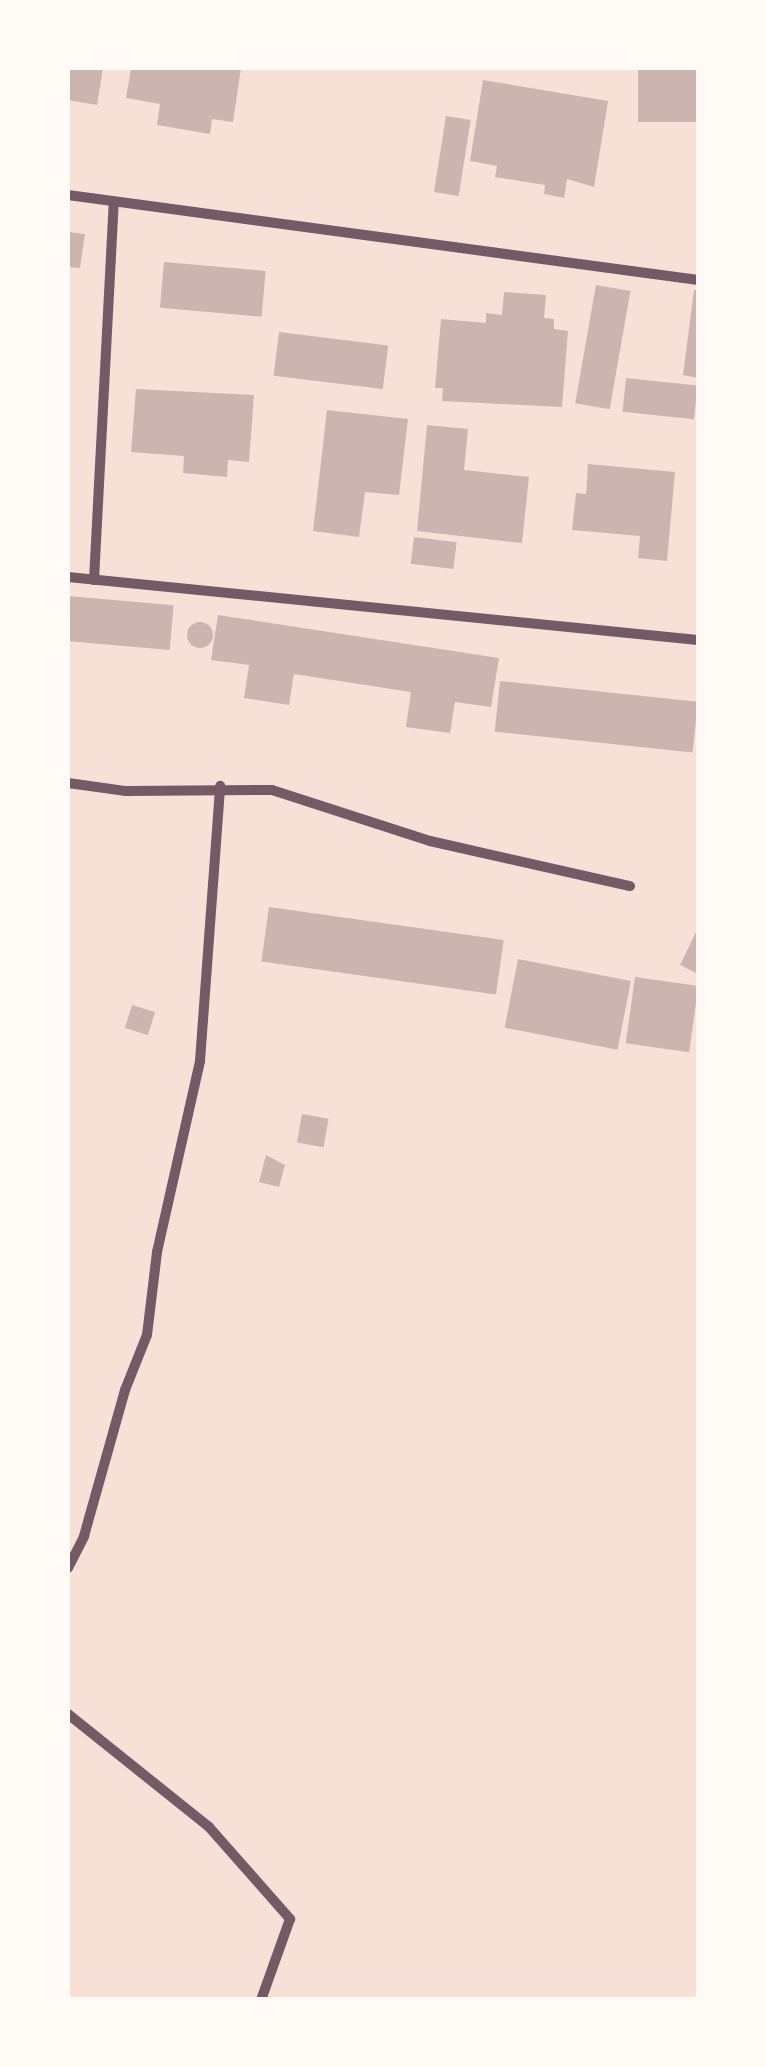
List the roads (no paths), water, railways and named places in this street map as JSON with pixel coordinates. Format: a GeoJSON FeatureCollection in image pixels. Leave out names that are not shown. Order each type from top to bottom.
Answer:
{"type":"FeatureCollection","features":[{"type":"Feature","properties":{"kind":"street"},"geometry":{"type":"LineString","coordinates":[[68,195],[698,280]]}},
{"type":"Feature","properties":{"kind":"street"},"geometry":{"type":"LineString","coordinates":[[94,580],[114,203]]}},
{"type":"Feature","properties":{"kind":"street"},"geometry":{"type":"LineString","coordinates":[[68,577],[698,640]]}},
{"type":"Feature","properties":{"kind":"street"},"geometry":{"type":"LineString","coordinates":[[68,783],[126,791],[220,786],[272,790],[430,841],[630,886]]}},
{"type":"Feature","properties":{"kind":"street"},"geometry":{"type":"LineString","coordinates":[[68,1568],[84,1536],[125,1390],[148,1334],[157,1252],[200,1061],[220,786]]}},
{"type":"Feature","properties":{"kind":"street"},"geometry":{"type":"LineString","coordinates":[[68,1714],[209,1827],[290,1919],[261,2000]]}}]}
